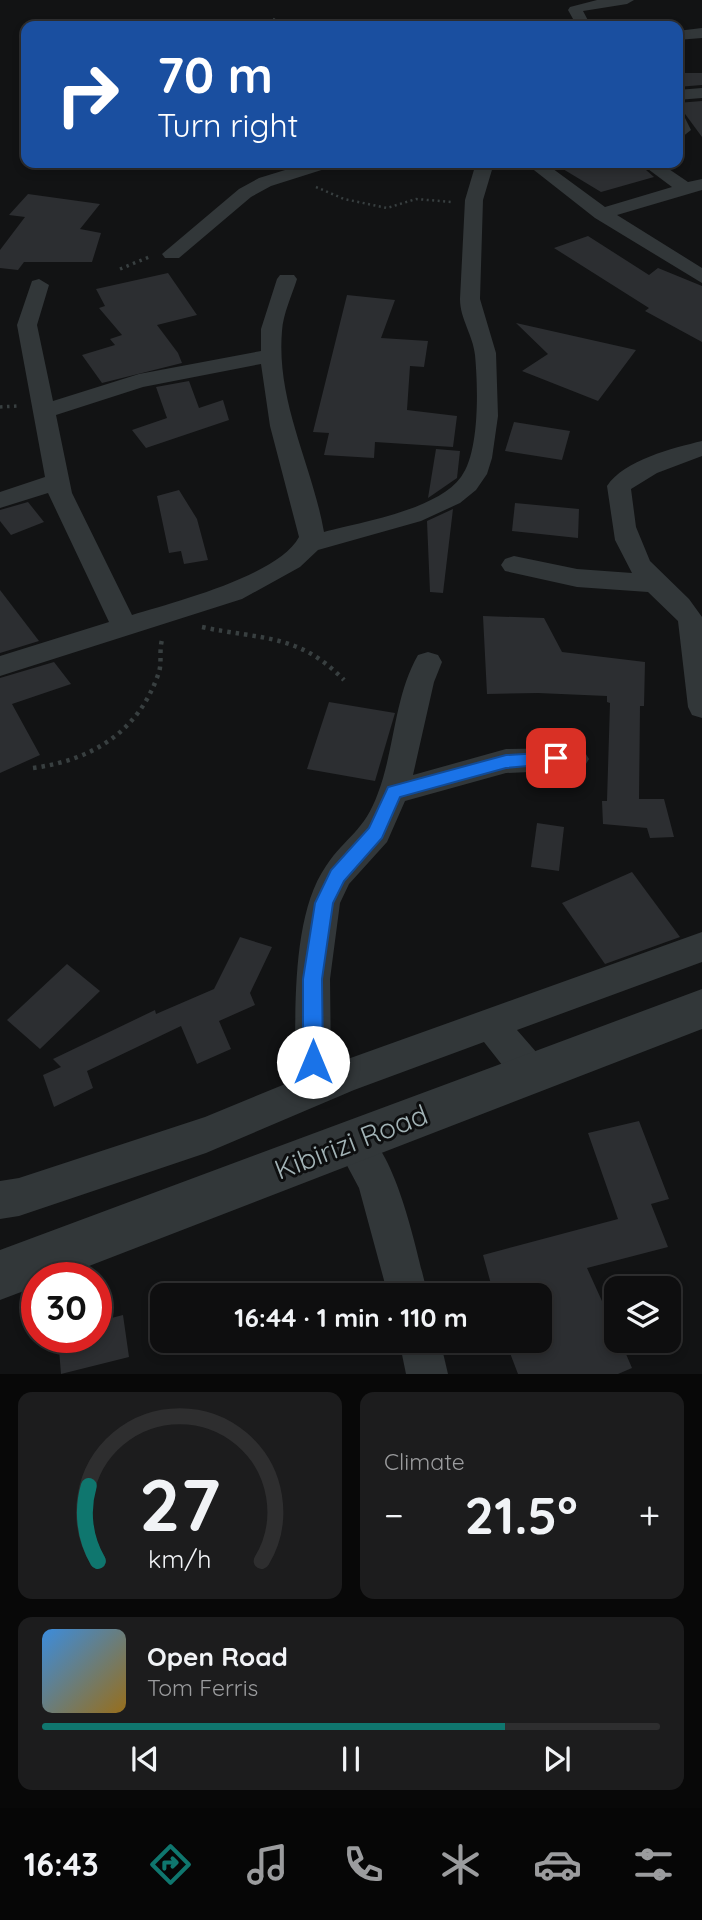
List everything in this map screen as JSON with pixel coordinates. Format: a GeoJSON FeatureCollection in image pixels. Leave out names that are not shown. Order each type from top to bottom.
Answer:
{"type":"FeatureCollection","features":[{"type":"Feature","properties":{"kind":"street"},"geometry":{"type":"LineString","coordinates":[[581,21],[575,10],[579,7],[627,0]]}},
{"type":"Feature","properties":{"kind":"street"},"geometry":{"type":"LineString","coordinates":[[683,35],[702,33]]}},
{"type":"Feature","properties":{"kind":"street"},"geometry":{"type":"LineString","coordinates":[[683,95],[702,93]]}},
{"type":"Feature","properties":{"kind":"street"},"geometry":{"type":"LineString","coordinates":[[172,254],[244,193],[265,182],[311,168]]}},
{"type":"Feature","properties":{"kind":"street"},"geometry":{"type":"LineString","coordinates":[[308,544],[434,506],[469,484],[477,470],[489,377],[483,340],[470,308],[473,200],[483,168]]}},
{"type":"Feature","properties":{"kind":"street"},"geometry":{"type":"LineString","coordinates":[[541,168],[602,214],[702,277]]}},
{"type":"Feature","properties":{"kind":"street"},"geometry":{"type":"LineString","coordinates":[[658,168],[694,187]]}},
{"type":"Feature","properties":{"kind":"street"},"geometry":{"type":"LineString","coordinates":[[602,214],[694,187]]}},
{"type":"Feature","properties":{"kind":"street"},"geometry":{"type":"LineString","coordinates":[[0,666],[124,626],[169,619],[233,593],[290,561],[308,544],[312,537],[309,518],[281,426],[271,356],[271,329],[287,279]]}},
{"type":"Feature","properties":{"kind":"street"},"geometry":{"type":"LineString","coordinates":[[39,285],[27,325],[60,493],[124,626]]}},
{"type":"Feature","properties":{"kind":"street"},"geometry":{"type":"LineString","coordinates":[[44,411],[139,381],[271,356]]}},
{"type":"Feature","properties":{"kind":"street"},"geometry":{"type":"LineString","coordinates":[[702,448],[645,469],[619,486],[623,522],[630,547],[639,565],[684,609],[691,621],[702,707]]}},
{"type":"Feature","properties":{"kind":"street"},"geometry":{"type":"LineString","coordinates":[[0,500],[58,481]]}},
{"type":"Feature","properties":{"kind":"street"},"geometry":{"type":"LineString","coordinates":[[514,565],[577,578],[656,584]]}},
{"type":"Feature","properties":{"kind":"street"},"geometry":{"type":"LineString","coordinates":[[313,1090],[313,979],[324,903],[337,875],[376,833],[394,792],[420,682],[428,662]]}},
{"type":"Feature","properties":{"kind":"street"},"geometry":{"type":"LineString","coordinates":[[394,792],[506,761],[574,759]]}},
{"type":"Feature","properties":{"kind":"street"},"geometry":{"type":"LineString","coordinates":[[0,1200],[19,1198],[206,1135],[313,1090],[702,947]]}},
{"type":"Feature","properties":{"kind":"street","name":"Kibirizi Road"},"geometry":{"type":"LineString","coordinates":[[0,1275],[702,1009]]}},
{"type":"Feature","properties":{"kind":"street"},"geometry":{"type":"LineString","coordinates":[[490,1023],[531,1073]]}},
{"type":"Feature","properties":{"kind":"street"},"geometry":{"type":"LineString","coordinates":[[353,1141],[376,1181],[405,1283]]}},
{"type":"Feature","properties":{"kind":"street"},"geometry":{"type":"LineString","coordinates":[[422,1353],[428,1374]]}},
{"type":"Feature","properties":{"kind":"path"},"geometry":{"type":"LineString","coordinates":[[273,19],[277,21]]}},
{"type":"Feature","properties":{"kind":"path"},"geometry":{"type":"LineString","coordinates":[[316,168],[306,181],[324,192],[387,208],[416,199],[444,202],[473,200]]}},
{"type":"Feature","properties":{"kind":"path"},"geometry":{"type":"LineString","coordinates":[[33,768],[69,763],[88,757],[113,740],[130,722],[160,667],[160,642],[169,619],[218,631],[291,641],[317,654],[344,680]]}},
{"type":"Feature","properties":{"kind":"building"},"geometry":{"type":"Polygon","coordinates":[[[683,73],[702,73],[702,85],[683,87],[683,73]]]}},
{"type":"Feature","properties":{"kind":"building"},"geometry":{"type":"Polygon","coordinates":[[[702,101],[702,137],[683,111],[683,103],[702,101]]]}},
{"type":"Feature","properties":{"kind":"building"},"geometry":{"type":"Polygon","coordinates":[[[561,168],[644,168],[654,177],[601,192],[561,168]]]}},
{"type":"Feature","properties":{"kind":"building"},"geometry":{"type":"Polygon","coordinates":[[[28,194],[100,204],[80,229],[101,233],[92,262],[24,262],[18,270],[0,268],[0,250],[25,217],[9,215],[28,194]]]}},
{"type":"Feature","properties":{"kind":"building"},"geometry":{"type":"Polygon","coordinates":[[[588,236],[649,275],[658,268],[702,286],[702,342],[645,311],[649,308],[554,248],[588,236]]]}},
{"type":"Feature","properties":{"kind":"building"},"geometry":{"type":"Polygon","coordinates":[[[168,273],[197,315],[157,325],[178,353],[182,363],[102,383],[82,355],[115,345],[110,339],[122,335],[99,308],[105,306],[96,289],[168,273]]]}},
{"type":"Feature","properties":{"kind":"building"},"geometry":{"type":"Polygon","coordinates":[[[347,295],[395,300],[381,338],[428,341],[424,367],[410,366],[407,410],[457,416],[453,447],[375,442],[374,458],[324,455],[329,433],[313,432],[347,295]]]}},
{"type":"Feature","properties":{"kind":"building"},"geometry":{"type":"Polygon","coordinates":[[[516,323],[636,350],[598,401],[522,371],[548,354],[516,323]]]}},
{"type":"Feature","properties":{"kind":"building"},"geometry":{"type":"Polygon","coordinates":[[[189,381],[199,408],[223,400],[229,420],[146,448],[132,430],[167,418],[156,387],[189,381]]]}},
{"type":"Feature","properties":{"kind":"building"},"geometry":{"type":"Polygon","coordinates":[[[514,422],[570,431],[562,460],[505,451],[514,422]]]}},
{"type":"Feature","properties":{"kind":"building"},"geometry":{"type":"Polygon","coordinates":[[[436,449],[460,451],[457,478],[428,498],[436,449]]]}},
{"type":"Feature","properties":{"kind":"building"},"geometry":{"type":"Polygon","coordinates":[[[179,490],[197,519],[208,560],[184,564],[181,551],[169,553],[157,496],[179,490]]]}},
{"type":"Feature","properties":{"kind":"building"},"geometry":{"type":"Polygon","coordinates":[[[28,502],[44,522],[11,535],[0,521],[0,510],[28,502]]]}},
{"type":"Feature","properties":{"kind":"building"},"geometry":{"type":"Polygon","coordinates":[[[515,503],[579,509],[578,538],[512,531],[515,503]]]}},
{"type":"Feature","properties":{"kind":"building"},"geometry":{"type":"Polygon","coordinates":[[[453,509],[443,593],[430,592],[427,521],[453,509]]]}},
{"type":"Feature","properties":{"kind":"building"},"geometry":{"type":"Polygon","coordinates":[[[0,590],[39,641],[0,653],[0,590]]]}},
{"type":"Feature","properties":{"kind":"building"},"geometry":{"type":"Polygon","coordinates":[[[483,616],[544,618],[562,652],[645,662],[644,706],[640,706],[639,799],[664,799],[674,837],[650,838],[647,828],[603,824],[602,801],[607,801],[610,703],[607,702],[607,696],[487,694],[483,616]]]}},
{"type":"Feature","properties":{"kind":"building"},"geometry":{"type":"Polygon","coordinates":[[[54,662],[71,684],[12,704],[40,755],[0,773],[0,678],[54,662]]]}},
{"type":"Feature","properties":{"kind":"building"},"geometry":{"type":"Polygon","coordinates":[[[329,702],[395,713],[375,781],[307,769],[329,702]]]}},
{"type":"Feature","properties":{"kind":"building"},"geometry":{"type":"Polygon","coordinates":[[[537,823],[564,827],[559,871],[531,867],[537,823]]]}},
{"type":"Feature","properties":{"kind":"building"},"geometry":{"type":"Polygon","coordinates":[[[632,872],[680,937],[605,964],[562,903],[632,872]]]}},
{"type":"Feature","properties":{"kind":"building"},"geometry":{"type":"Polygon","coordinates":[[[240,937],[272,947],[250,993],[255,1005],[219,1021],[231,1049],[197,1064],[181,1026],[87,1071],[93,1088],[54,1107],[43,1075],[61,1067],[53,1059],[155,1010],[156,1014],[214,989],[240,937]]]}},
{"type":"Feature","properties":{"kind":"building"},"geometry":{"type":"Polygon","coordinates":[[[67,964],[100,991],[40,1049],[7,1020],[67,964]]]}},
{"type":"Feature","properties":{"kind":"building"},"geometry":{"type":"Polygon","coordinates":[[[639,1121],[669,1199],[651,1204],[668,1247],[587,1268],[604,1306],[604,1353],[626,1353],[632,1368],[618,1374],[518,1374],[510,1353],[552,1353],[552,1283],[491,1283],[483,1255],[618,1219],[588,1133],[639,1121]]]}},
{"type":"Feature","properties":{"kind":"building"},"geometry":{"type":"Polygon","coordinates":[[[123,1315],[129,1357],[61,1374],[59,1353],[112,1353],[112,1318],[123,1315]]]}},
{"type":"Feature","properties":{"kind":"route"},"geometry":{"type":"LineString","coordinates":[[313,1062],[313,979],[324,903],[337,875],[376,833],[394,792],[506,761],[556,758]]}}]}
